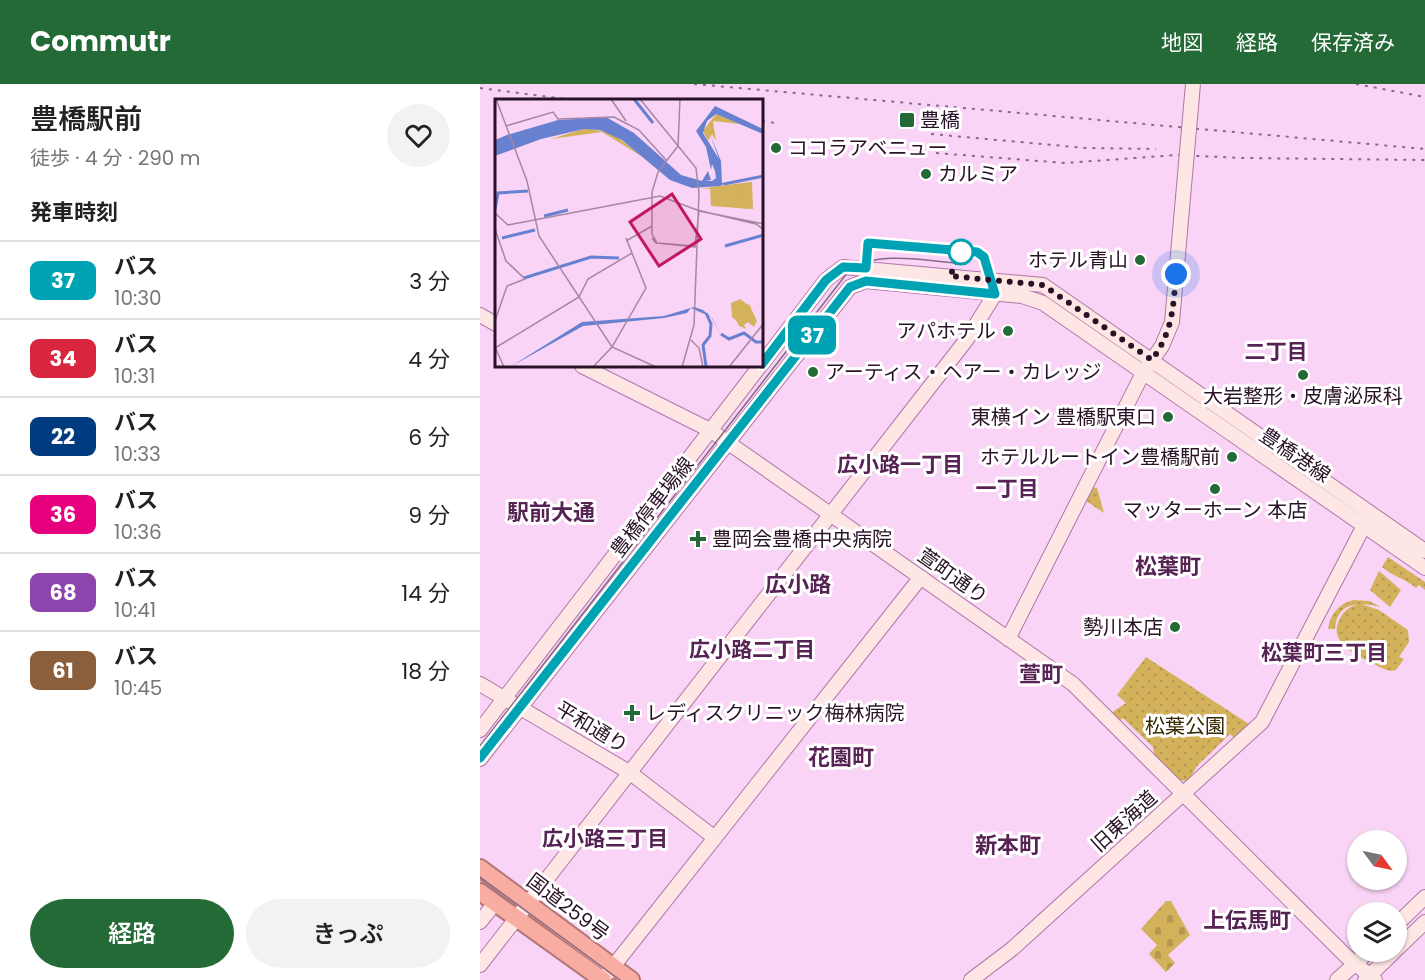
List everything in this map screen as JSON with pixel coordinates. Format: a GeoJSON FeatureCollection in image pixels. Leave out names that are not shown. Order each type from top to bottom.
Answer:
{"type":"FeatureCollection","features":[{"type":"Feature","properties":{"kind":"highway","name":"国道259号"},"geometry":{"type":"LineString","coordinates":[[480,868],[528,904],[606,975]]}},
{"type":"Feature","properties":{"kind":"highway","name":"国道259号"},"geometry":{"type":"LineString","coordinates":[[480,892],[516,919],[606,975],[631,980]]}},
{"type":"Feature","properties":{"kind":"street"},"geometry":{"type":"LineString","coordinates":[[1008,639],[1143,373],[1167,336],[1172,322],[1193,84]]}},
{"type":"Feature","properties":{"kind":"street","name":"豊橋港線"},"geometry":{"type":"LineString","coordinates":[[838,270],[847,266],[1043,285],[1152,360],[1367,520],[1425,568]]}},
{"type":"Feature","properties":{"kind":"street"},"geometry":{"type":"LineString","coordinates":[[838,270],[857,283]]}},
{"type":"Feature","properties":{"kind":"street","name":"豊橋停車場線"},"geometry":{"type":"LineString","coordinates":[[764,361],[826,280],[838,270]]}},
{"type":"Feature","properties":{"kind":"street","name":"豊橋港線"},"geometry":{"type":"LineString","coordinates":[[857,283],[866,281],[1033,298],[1367,520],[1425,551]]}},
{"type":"Feature","properties":{"kind":"street","name":"豊橋停車場線"},"geometry":{"type":"LineString","coordinates":[[480,759],[519,706],[850,287],[857,283]]}},
{"type":"Feature","properties":{"kind":"street"},"geometry":{"type":"LineString","coordinates":[[482,963],[967,339],[995,294]]}},
{"type":"Feature","properties":{"kind":"street"},"geometry":{"type":"LineString","coordinates":[[480,315],[495,323]]}},
{"type":"Feature","properties":{"kind":"street","name":"萱町通り"},"geometry":{"type":"LineString","coordinates":[[586,368],[710,430],[1073,684],[1184,794]]}},
{"type":"Feature","properties":{"kind":"street","name":"豊橋停車場線"},"geometry":{"type":"LineString","coordinates":[[480,730],[759,368]]}},
{"type":"Feature","properties":{"kind":"street"},"geometry":{"type":"LineString","coordinates":[[1184,794],[1262,722],[1367,520]]}},
{"type":"Feature","properties":{"kind":"street"},"geometry":{"type":"LineString","coordinates":[[606,975],[921,577]]}},
{"type":"Feature","properties":{"kind":"street","name":"平和通り"},"geometry":{"type":"LineString","coordinates":[[480,684],[629,772],[715,838]]}},
{"type":"Feature","properties":{"kind":"street","name":"旧東海道"},"geometry":{"type":"LineString","coordinates":[[970,980],[1012,949],[1184,794],[1370,979]]}},
{"type":"Feature","properties":{"kind":"street"},"geometry":{"type":"LineString","coordinates":[[1407,914],[1425,897]]}},
{"type":"Feature","properties":{"kind":"street"},"geometry":{"type":"LineString","coordinates":[[480,922],[495,903]]}},
{"type":"Feature","properties":{"kind":"street"},"geometry":{"type":"LineString","coordinates":[[1407,939],[1425,922]]}},
{"type":"Feature","properties":{"kind":"street"},"geometry":{"type":"LineString","coordinates":[[1337,980],[1358,962]]}},
{"type":"Feature","properties":{"kind":"street"},"geometry":{"type":"LineString","coordinates":[[1370,979],[1385,962]]}},
{"type":"Feature","properties":{"kind":"green space"},"geometry":{"type":"Polygon","coordinates":[[[1092,487],[1097,488],[1104,513],[1086,501],[1092,487]]]}},
{"type":"Feature","properties":{"kind":"green space"},"geometry":{"type":"Polygon","coordinates":[[[1388,557],[1425,582],[1425,590],[1419,585],[1416,588],[1382,567],[1388,557]]]}},
{"type":"Feature","properties":{"kind":"green space"},"geometry":{"type":"Polygon","coordinates":[[[1379,571],[1401,590],[1390,607],[1370,590],[1379,571]]]}},
{"type":"Feature","properties":{"kind":"green space"},"geometry":{"type":"Polygon","coordinates":[[[1353,600],[1369,601],[1381,607],[1358,604],[1345,608],[1340,613],[1335,629],[1328,629],[1336,610],[1353,600]]]}},
{"type":"Feature","properties":{"kind":"green space"},"geometry":{"type":"Polygon","coordinates":[[[1361,604],[1379,610],[1408,630],[1409,642],[1399,657],[1404,659],[1396,670],[1386,670],[1363,658],[1349,650],[1339,638],[1337,631],[1342,615],[1350,607],[1361,604]]]}},
{"type":"Feature","properties":{"kind":"green space","name":"松葉公園"},"geometry":{"type":"Polygon","coordinates":[[[1146,657],[1249,724],[1234,738],[1230,734],[1197,766],[1188,781],[1178,780],[1155,758],[1153,747],[1123,718],[1119,721],[1111,713],[1126,703],[1117,695],[1146,657]]]}},
{"type":"Feature","properties":{"kind":"green space"},"geometry":{"type":"Polygon","coordinates":[[[1166,901],[1171,901],[1190,935],[1168,955],[1175,963],[1166,972],[1149,954],[1157,945],[1141,929],[1166,901]]]}},
{"type":"Feature","properties":{"kind":"tram line"},"geometry":{"type":"LineString","coordinates":[[480,746],[848,272],[873,260],[888,258],[966,264]]}},
{"type":"Feature","properties":{"kind":"tram line"},"geometry":{"type":"LineString","coordinates":[[480,877],[620,980]]}},
{"type":"Feature","properties":{"kind":"railway"},"geometry":{"type":"LineString","coordinates":[[694,84],[1425,149]]}},
{"type":"Feature","properties":{"kind":"railway"},"geometry":{"type":"LineString","coordinates":[[1356,84],[1425,97]]}},
{"type":"Feature","properties":{"kind":"railway"},"geometry":{"type":"LineString","coordinates":[[480,88],[565,99]]}},
{"type":"Feature","properties":{"kind":"railway"},"geometry":{"type":"LineString","coordinates":[[764,121],[775,123]]}},
{"type":"Feature","properties":{"kind":"railway"},"geometry":{"type":"LineString","coordinates":[[931,134],[1086,148],[1156,149]]}},
{"type":"Feature","properties":{"kind":"railway"},"geometry":{"type":"LineString","coordinates":[[936,153],[1065,163],[1177,155],[1425,160]]}},
{"type":"Feature","properties":{"kind":"bus line","name":"37"},"geometry":{"type":"LineString","coordinates":[[480,758],[850,287],[866,281],[995,294],[984,257],[977,252],[868,243],[866,268],[843,267],[826,280],[764,361]]}},
{"type":"Feature","properties":{"kind":"place","name":"豊橋"},"geometry":{"type":"Point","coordinates":[907,120]}},
{"type":"Feature","properties":{"kind":"place","name":"ココラアベニュー"},"geometry":{"type":"Point","coordinates":[776,148]}},
{"type":"Feature","properties":{"kind":"place","name":"カルミア"},"geometry":{"type":"Point","coordinates":[926,174]}},
{"type":"Feature","properties":{"kind":"place","name":"ホテル青山"},"geometry":{"type":"Point","coordinates":[1140,260]}},
{"type":"Feature","properties":{"kind":"place","name":"アパホテル"},"geometry":{"type":"Point","coordinates":[1008,331]}},
{"type":"Feature","properties":{"kind":"place","name":"アーティス・ヘアー・カレッジ"},"geometry":{"type":"Point","coordinates":[813,372]}},
{"type":"Feature","properties":{"kind":"place","name":"大岩整形・皮膚泌尿科"},"geometry":{"type":"Point","coordinates":[1303,375]}},
{"type":"Feature","properties":{"kind":"place","name":"東横イン 豊橋駅東口"},"geometry":{"type":"Point","coordinates":[1168,417]}},
{"type":"Feature","properties":{"kind":"place","name":"ホテルルートイン豊橋駅前"},"geometry":{"type":"Point","coordinates":[1232,457]}},
{"type":"Feature","properties":{"kind":"place","name":"マッターホーン 本店"},"geometry":{"type":"Point","coordinates":[1215,489]}},
{"type":"Feature","properties":{"kind":"place","name":"豊岡会豊橋中央病院"},"geometry":{"type":"Point","coordinates":[698,539]}},
{"type":"Feature","properties":{"kind":"place","name":"勢川本店"},"geometry":{"type":"Point","coordinates":[1175,627]}},
{"type":"Feature","properties":{"kind":"place","name":"レディスクリニック梅林病院"},"geometry":{"type":"Point","coordinates":[632,713]}},
{"type":"Feature","properties":{"kind":"district","name":"二丁目"},"geometry":{"type":"Point","coordinates":[1276,351]}},
{"type":"Feature","properties":{"kind":"district","name":"広小路一丁目"},"geometry":{"type":"Point","coordinates":[900,464]}},
{"type":"Feature","properties":{"kind":"district","name":"一丁目"},"geometry":{"type":"Point","coordinates":[1007,488]}},
{"type":"Feature","properties":{"kind":"district","name":"駅前大通"},"geometry":{"type":"Point","coordinates":[551,512]}},
{"type":"Feature","properties":{"kind":"district","name":"松葉町"},"geometry":{"type":"Point","coordinates":[1168,566]}},
{"type":"Feature","properties":{"kind":"district","name":"広小路"},"geometry":{"type":"Point","coordinates":[798,584]}},
{"type":"Feature","properties":{"kind":"district","name":"広小路二丁目"},"geometry":{"type":"Point","coordinates":[752,649]}},
{"type":"Feature","properties":{"kind":"district","name":"松葉町三丁目"},"geometry":{"type":"Point","coordinates":[1324,652]}},
{"type":"Feature","properties":{"kind":"district","name":"萱町"},"geometry":{"type":"Point","coordinates":[1041,674]}},
{"type":"Feature","properties":{"kind":"district","name":"花園町"},"geometry":{"type":"Point","coordinates":[841,757]}},
{"type":"Feature","properties":{"kind":"district","name":"広小路三丁目"},"geometry":{"type":"Point","coordinates":[605,838]}},
{"type":"Feature","properties":{"kind":"district","name":"新本町"},"geometry":{"type":"Point","coordinates":[1008,845]}},
{"type":"Feature","properties":{"kind":"district","name":"上伝馬町"},"geometry":{"type":"Point","coordinates":[1247,920]}},
{"type":"Feature","properties":{"kind":"route"},"geometry":{"type":"LineString","coordinates":[[961,252],[950,276],[1043,285],[1152,360],[1162,346],[1172,322],[1176,274]]}}]}
